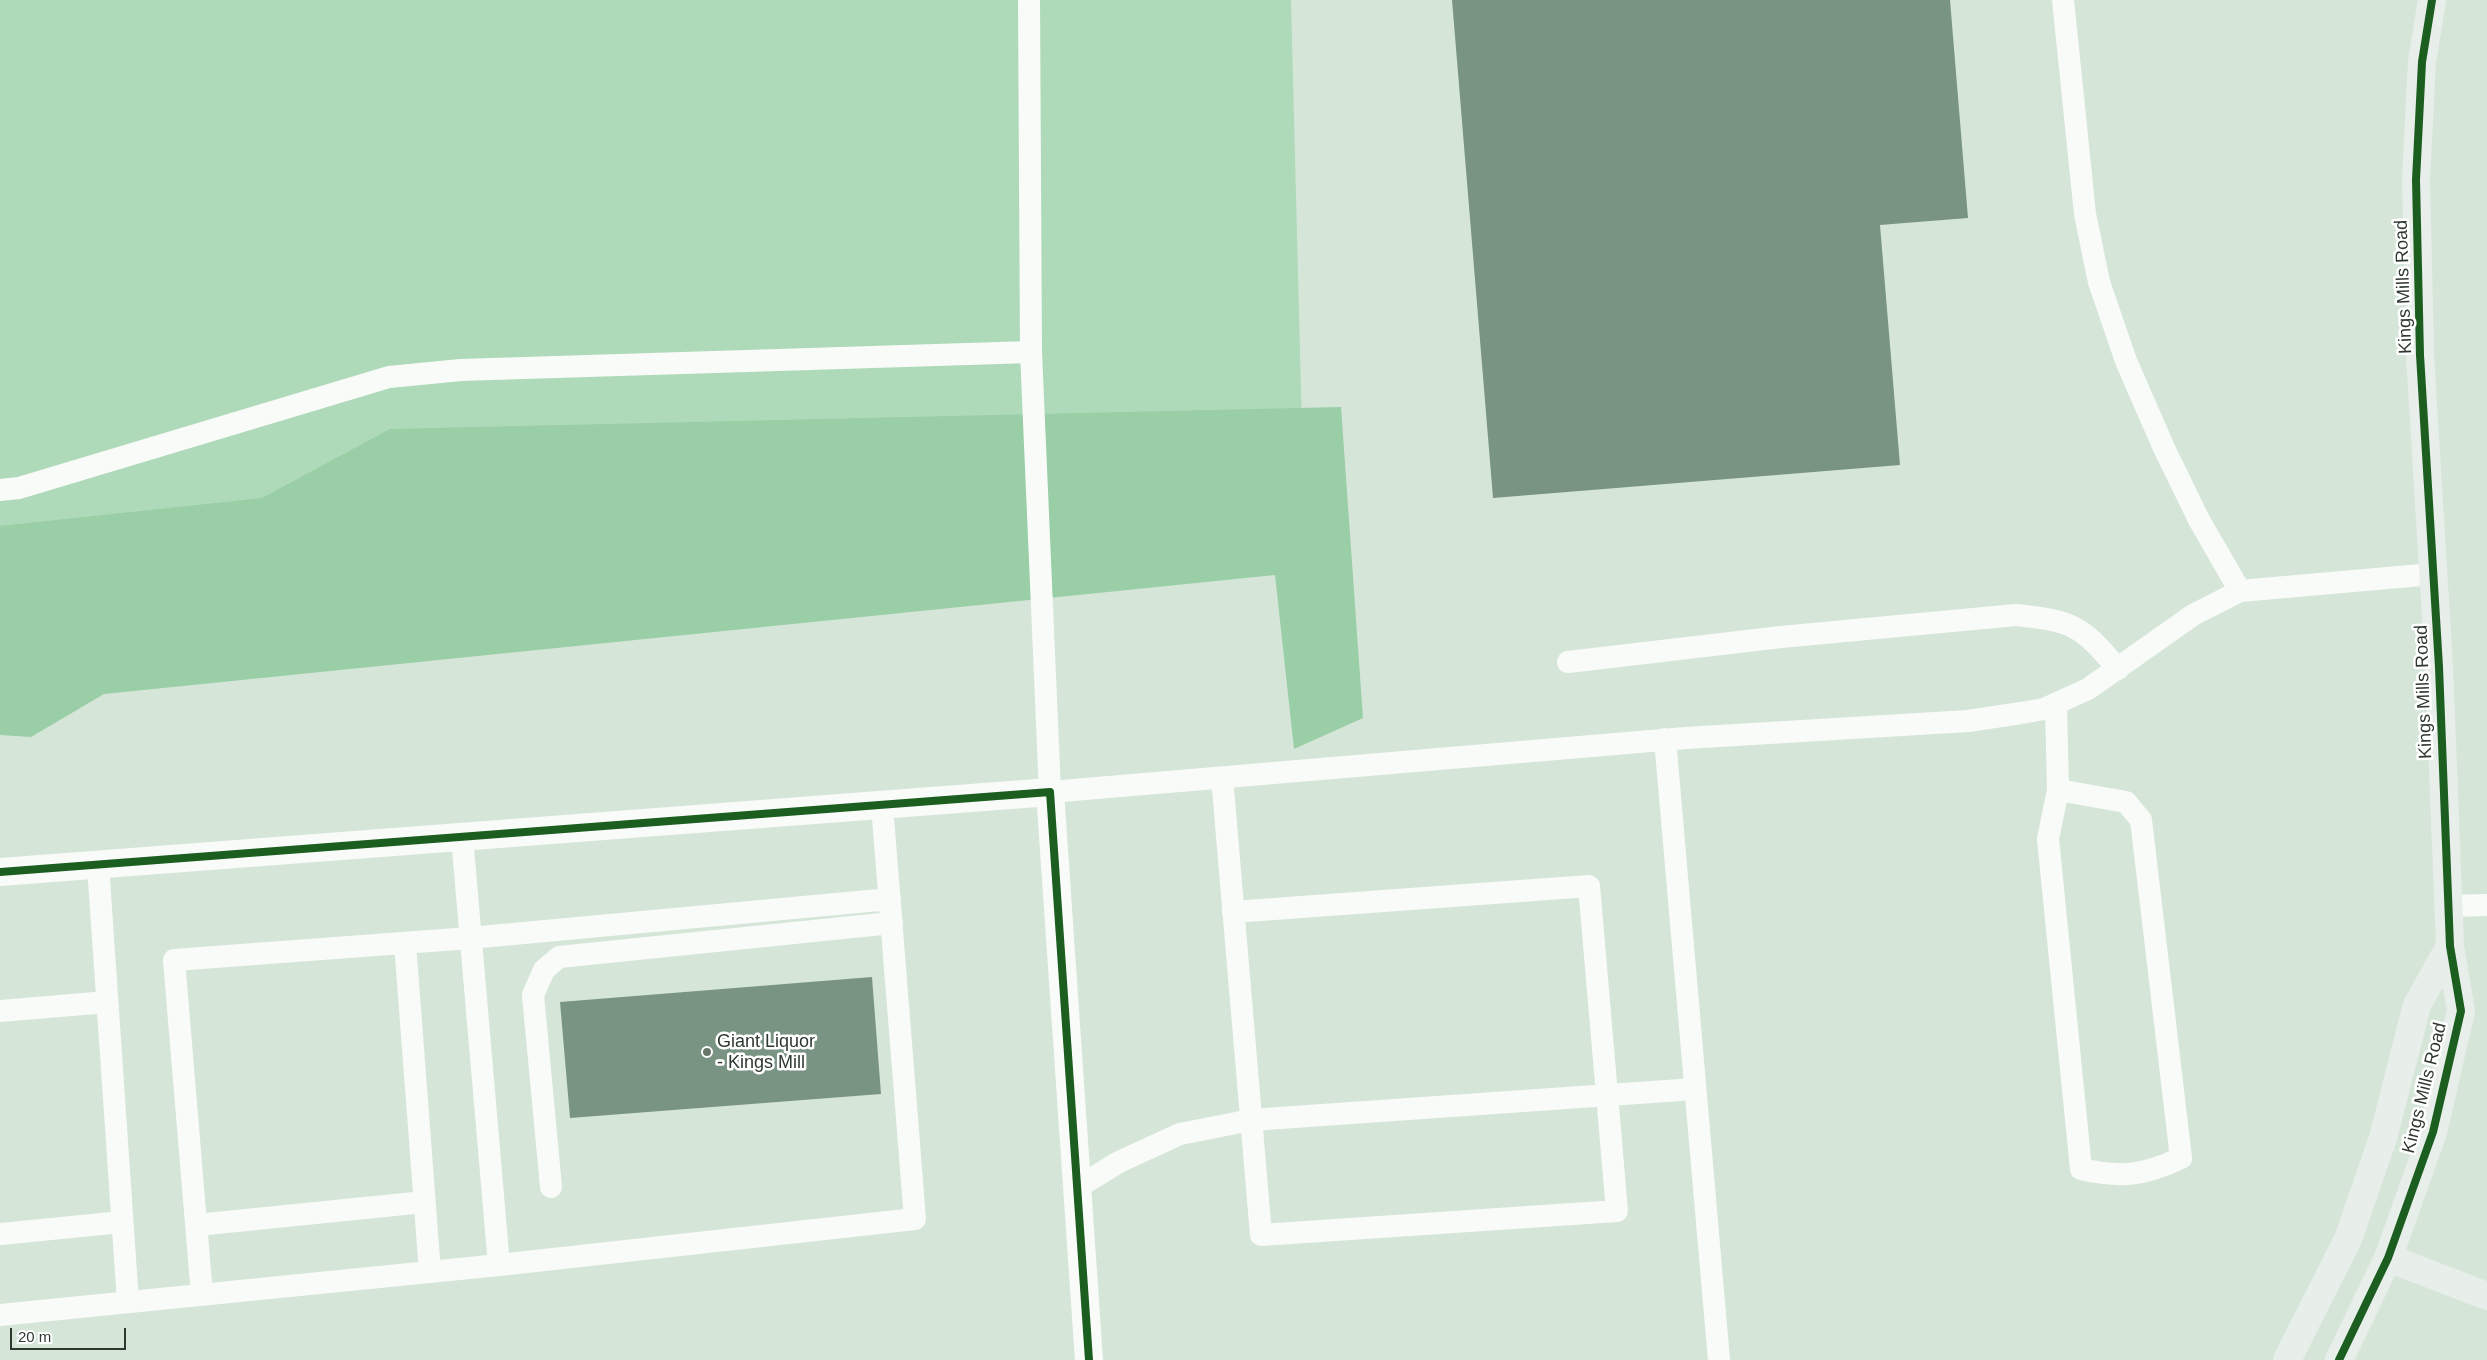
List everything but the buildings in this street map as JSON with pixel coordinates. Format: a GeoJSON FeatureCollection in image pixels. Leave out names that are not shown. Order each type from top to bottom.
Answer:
{"type":"FeatureCollection","features":[{"type":"Feature","properties":{"kind":"street","name":"Kings Mills Road"},"geometry":{"type":"LineString","coordinates":[[2339,1360],[2388,1258],[2433,1132],[2460,1011],[2450,946],[2434,574],[2420,355],[2416,180],[2422,62],[2432,0]]}},
{"type":"Feature","properties":{"kind":"street"},"geometry":{"type":"LineString","coordinates":[[0,872],[1050,792],[1089,1360]]}},
{"type":"Feature","properties":{"kind":"street","name":"Kings Mills Road"},"geometry":{"type":"LineString","coordinates":[[2287,1360],[2348,1239],[2383,1138],[2417,1005],[2450,946]]}},
{"type":"Feature","properties":{"kind":"street"},"geometry":{"type":"LineString","coordinates":[[2388,1258],[2487,1296]]}},
{"type":"Feature","properties":{"kind":"lane"},"geometry":{"type":"LineString","coordinates":[[1029,0],[1030,352],[1050,792],[1665,739],[1968,721],[2036,710],[2056,704],[2088,689],[2193,615],[2240,591],[2434,574]]}},
{"type":"Feature","properties":{"kind":"lane"},"geometry":{"type":"LineString","coordinates":[[2063,0],[2085,214],[2099,282],[2126,361],[2164,448],[2199,520],[2240,591]]}},
{"type":"Feature","properties":{"kind":"lane"},"geometry":{"type":"LineString","coordinates":[[0,490],[19,488],[388,378],[461,370],[1030,352]]}},
{"type":"Feature","properties":{"kind":"lane"},"geometry":{"type":"LineString","coordinates":[[1568,662],[1781,637],[2016,615],[2052,619],[2077,627],[2095,641],[2118,669]]}},
{"type":"Feature","properties":{"kind":"lane"},"geometry":{"type":"LineString","coordinates":[[2056,704],[2058,790],[2048,839],[2081,1169],[2111,1176],[2156,1170],[2181,1158],[2141,820],[2126,802],[2058,790]]}},
{"type":"Feature","properties":{"kind":"lane"},"geometry":{"type":"LineString","coordinates":[[1665,739],[1718,1360]]}},
{"type":"Feature","properties":{"kind":"lane"},"geometry":{"type":"LineString","coordinates":[[1222,777],[1233,912],[1261,1235],[1617,1211],[1589,886],[1233,912]]}},
{"type":"Feature","properties":{"kind":"lane"},"geometry":{"type":"LineString","coordinates":[[0,1315],[498,1265],[915,1219],[882,805]]}},
{"type":"Feature","properties":{"kind":"lane"},"geometry":{"type":"LineString","coordinates":[[462,836],[498,1265]]}},
{"type":"Feature","properties":{"kind":"lane"},"geometry":{"type":"LineString","coordinates":[[98,865],[128,1302]]}},
{"type":"Feature","properties":{"kind":"lane"},"geometry":{"type":"LineString","coordinates":[[202,1295],[174,960],[470,938],[890,899]]}},
{"type":"Feature","properties":{"kind":"lane"},"geometry":{"type":"LineString","coordinates":[[2449,906],[2487,905]]}},
{"type":"Feature","properties":{"kind":"lane"},"geometry":{"type":"LineString","coordinates":[[552,1187],[533,995],[544,970],[559,957],[892,923]]}},
{"type":"Feature","properties":{"kind":"lane"},"geometry":{"type":"LineString","coordinates":[[405,943],[430,1272]]}},
{"type":"Feature","properties":{"kind":"lane"},"geometry":{"type":"LineString","coordinates":[[0,1011],[107,1002]]}},
{"type":"Feature","properties":{"kind":"lane"},"geometry":{"type":"LineString","coordinates":[[1078,1187],[1119,1162],[1180,1134],[1251,1120],[1695,1089]]}},
{"type":"Feature","properties":{"kind":"lane"},"geometry":{"type":"LineString","coordinates":[[196,1225],[424,1202]]}},
{"type":"Feature","properties":{"kind":"lane"},"geometry":{"type":"LineString","coordinates":[[0,1234],[122,1222]]}},
{"type":"Feature","properties":{"kind":"green space"},"geometry":{"type":"Polygon","coordinates":[[[0,0],[1291,0],[1305,547],[0,674],[0,0]]]}},
{"type":"Feature","properties":{"kind":"green space"},"geometry":{"type":"Polygon","coordinates":[[[1341,407],[1363,718],[1294,749],[1275,575],[104,694],[31,737],[0,735],[0,526],[262,498],[390,429],[1341,407]]]}},
{"type":"Feature","properties":{"kind":"cycle path"},"geometry":{"type":"LineString","coordinates":[[2339,1360],[2388,1258],[2433,1132],[2461,1011],[2450,946],[2439,667],[2420,355],[2416,180],[2422,62],[2432,0]]}},
{"type":"Feature","properties":{"kind":"cycle path"},"geometry":{"type":"LineString","coordinates":[[0,872],[1050,792],[1089,1360]]}},
{"type":"Feature","properties":{"kind":"place","name":"Giant Liquor - Kings Mill"},"geometry":{"type":"Point","coordinates":[707,1052]}}]}
